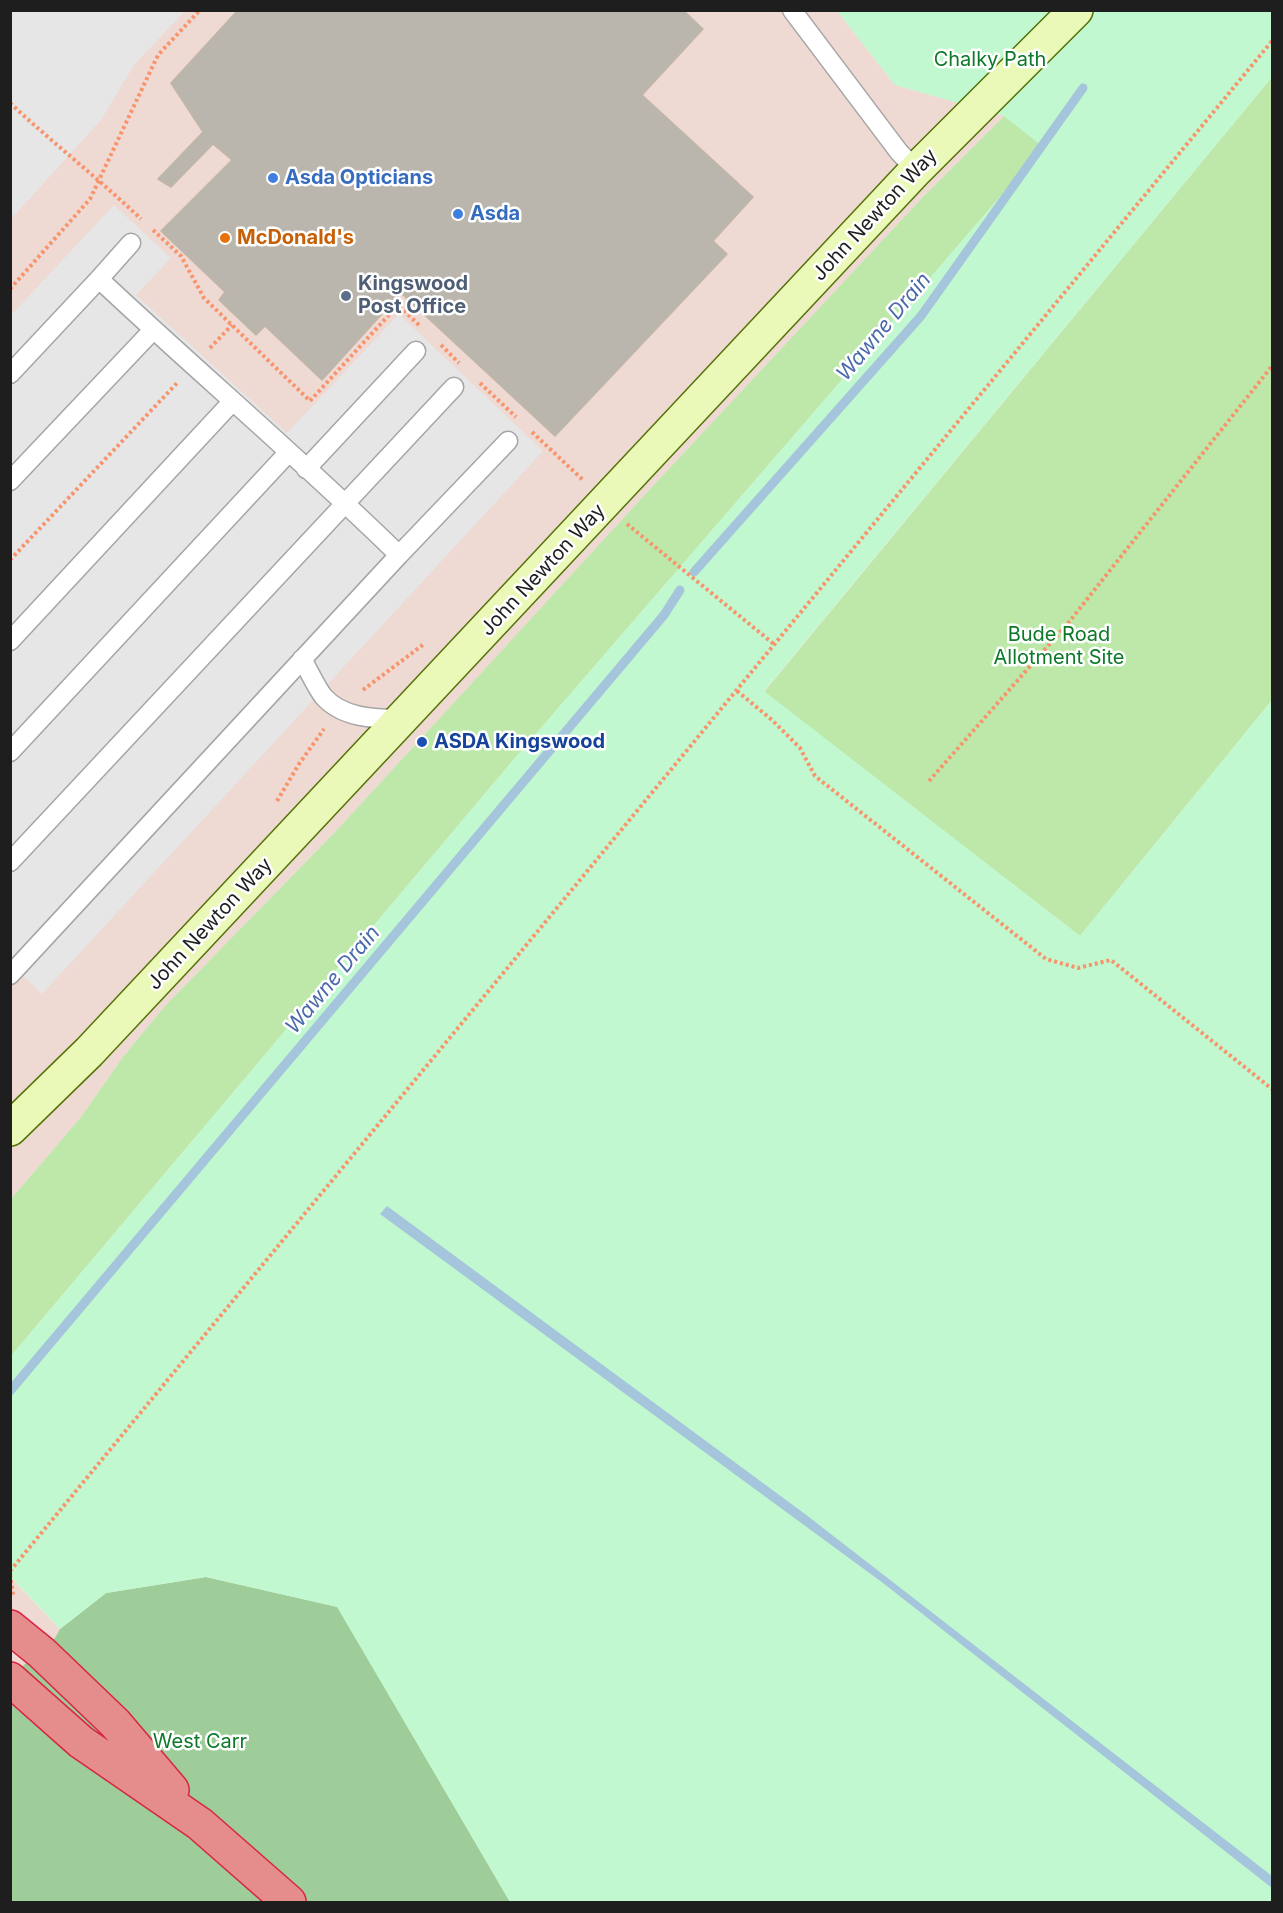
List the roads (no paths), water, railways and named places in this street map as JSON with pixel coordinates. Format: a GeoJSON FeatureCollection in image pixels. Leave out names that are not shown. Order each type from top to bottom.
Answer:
{"type":"FeatureCollection","features":[{"type":"Feature","properties":{"kind":"highway"},"geometry":{"type":"LineString","coordinates":[[10,1627],[42,1653],[115,1723],[200,1824]]}},
{"type":"Feature","properties":{"kind":"highway"},"geometry":{"type":"LineString","coordinates":[[10,1679],[81,1742],[200,1824],[289,1902]]}},
{"type":"Feature","properties":{"kind":"street","name":"John Newton Way"},"geometry":{"type":"LineString","coordinates":[[10,1129],[89,1052],[916,170],[1076,10]]}},
{"type":"Feature","properties":{"kind":"lane"},"geometry":{"type":"LineString","coordinates":[[792,10],[899,152],[916,170]]}},
{"type":"Feature","properties":{"kind":"lane"},"geometry":{"type":"LineString","coordinates":[[10,374],[131,243]]}},
{"type":"Feature","properties":{"kind":"lane"},"geometry":{"type":"LineString","coordinates":[[99,279],[288,453],[346,503],[399,555]]}},
{"type":"Feature","properties":{"kind":"lane"},"geometry":{"type":"LineString","coordinates":[[10,481],[153,330]]}},
{"type":"Feature","properties":{"kind":"lane"},"geometry":{"type":"LineString","coordinates":[[306,469],[416,351]]}},
{"type":"Feature","properties":{"kind":"lane"},"geometry":{"type":"LineString","coordinates":[[10,862],[454,387]]}},
{"type":"Feature","properties":{"kind":"lane"},"geometry":{"type":"LineString","coordinates":[[10,641],[232,402]]}},
{"type":"Feature","properties":{"kind":"lane"},"geometry":{"type":"LineString","coordinates":[[10,975],[302,659],[508,441]]}},
{"type":"Feature","properties":{"kind":"lane"},"geometry":{"type":"LineString","coordinates":[[10,752],[288,453]]}},
{"type":"Feature","properties":{"kind":"lane"},"geometry":{"type":"LineString","coordinates":[[302,659],[323,696],[339,709],[369,719],[401,719]]}},
{"type":"Feature","properties":{"kind":"water"},"geometry":{"type":"Polygon","coordinates":[[[387,1206],[805,1514],[1272,1876],[1272,1888],[883,1583],[380,1214],[387,1206]]]}},
{"type":"Feature","properties":{"kind":"waterway","name":"Wawne Drain"},"geometry":{"type":"LineString","coordinates":[[694,572],[921,316],[1083,88]]}},
{"type":"Feature","properties":{"kind":"waterway","name":"Wawne Drain"},"geometry":{"type":"LineString","coordinates":[[10,1391],[664,615],[680,590]]}},
{"type":"Feature","properties":{"kind":"place","name":"Asda Opticians"},"geometry":{"type":"Point","coordinates":[273,178]}},
{"type":"Feature","properties":{"kind":"place","name":"Asda"},"geometry":{"type":"Point","coordinates":[458,214]}},
{"type":"Feature","properties":{"kind":"place","name":"McDonald's"},"geometry":{"type":"Point","coordinates":[225,238]}},
{"type":"Feature","properties":{"kind":"place","name":"Kingswood Post Office"},"geometry":{"type":"Point","coordinates":[346,296]}},
{"type":"Feature","properties":{"kind":"place","name":"ASDA Kingswood"},"geometry":{"type":"Point","coordinates":[422,742]}},
{"type":"Feature","properties":{"kind":"park label","name":"Chalky Path"},"geometry":{"type":"Point","coordinates":[990,60]}},
{"type":"Feature","properties":{"kind":"park label","name":"Bude Road Allotment Site"},"geometry":{"type":"Point","coordinates":[1059,646]}},
{"type":"Feature","properties":{"kind":"park label","name":"West Carr"},"geometry":{"type":"Point","coordinates":[200,1742]}}]}
